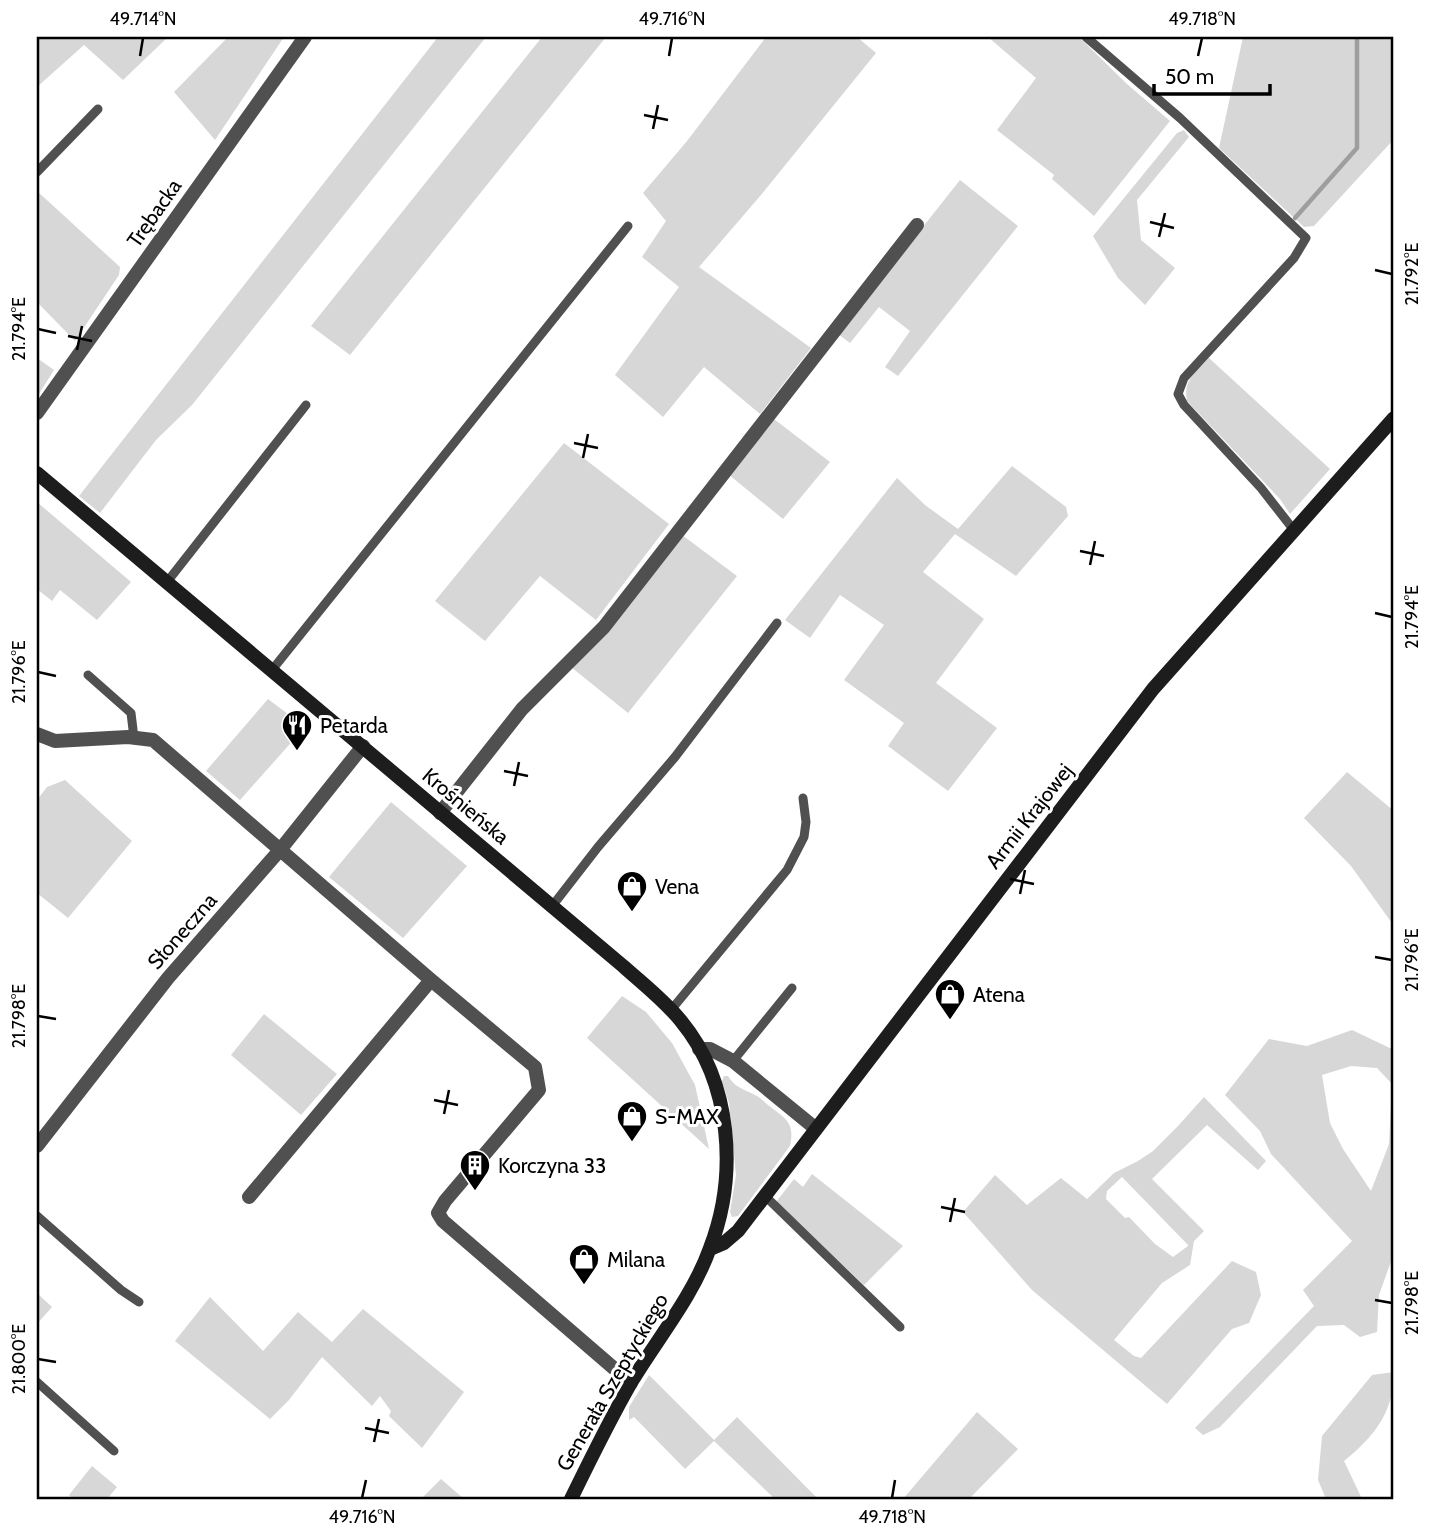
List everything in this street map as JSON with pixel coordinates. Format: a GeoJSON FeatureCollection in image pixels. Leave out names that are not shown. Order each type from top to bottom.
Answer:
{"type":"FeatureCollection","features":[{"type":"Feature","properties":{"kind":"main road","name":"Armii Krajowej"},"geometry":{"type":"LineString","coordinates":[[710,1249],[724,1243],[738,1231],[1153,689],[1394,418]]}},
{"type":"Feature","properties":{"kind":"main road","name":"Krośnieńska"},"geometry":{"type":"LineString","coordinates":[[37,473],[553,905],[671,1010],[699,1049],[717,1094],[728,1157],[724,1198],[710,1249]]}},
{"type":"Feature","properties":{"kind":"main road","name":"Generała Szeptyckiego"},"geometry":{"type":"LineString","coordinates":[[571,1499],[631,1383],[697,1278],[710,1249]]}},
{"type":"Feature","properties":{"kind":"street","name":"Trębacka"},"geometry":{"type":"LineString","coordinates":[[37,413],[305,37]]}},
{"type":"Feature","properties":{"kind":"street"},"geometry":{"type":"LineString","coordinates":[[440,813],[523,709],[604,627],[917,225]]}},
{"type":"Feature","properties":{"kind":"street"},"geometry":{"type":"LineString","coordinates":[[37,734],[55,741],[134,738],[153,740],[430,980],[535,1067],[540,1090],[445,1201],[438,1213],[443,1221],[631,1383]]}},
{"type":"Feature","properties":{"kind":"street","name":"Słoneczna"},"geometry":{"type":"LineString","coordinates":[[37,1146],[168,978],[280,850],[363,747]]}},
{"type":"Feature","properties":{"kind":"street"},"geometry":{"type":"LineString","coordinates":[[249,1197],[430,980]]}},
{"type":"Feature","properties":{"kind":"street"},"geometry":{"type":"LineString","coordinates":[[699,1049],[710,1049],[733,1061],[815,1128]]}},
{"type":"Feature","properties":{"kind":"lane"},"geometry":{"type":"LineString","coordinates":[[1086,37],[1180,118],[1306,238],[1294,258],[1184,378],[1178,394],[1184,405],[1261,488],[1293,529]]}},
{"type":"Feature","properties":{"kind":"lane"},"geometry":{"type":"LineString","coordinates":[[37,172],[98,109]]}},
{"type":"Feature","properties":{"kind":"lane"},"geometry":{"type":"LineString","coordinates":[[272,670],[628,226]]}},
{"type":"Feature","properties":{"kind":"lane"},"geometry":{"type":"LineString","coordinates":[[167,582],[306,405]]}},
{"type":"Feature","properties":{"kind":"lane"},"geometry":{"type":"LineString","coordinates":[[553,905],[598,847],[675,757],[777,623]]}},
{"type":"Feature","properties":{"kind":"lane"},"geometry":{"type":"LineString","coordinates":[[88,675],[131,713],[134,738]]}},
{"type":"Feature","properties":{"kind":"lane"},"geometry":{"type":"LineString","coordinates":[[671,1010],[787,870],[804,837],[806,822],[803,798]]}},
{"type":"Feature","properties":{"kind":"lane"},"geometry":{"type":"LineString","coordinates":[[733,1061],[792,988]]}},
{"type":"Feature","properties":{"kind":"lane"},"geometry":{"type":"LineString","coordinates":[[765,1196],[900,1327]]}},
{"type":"Feature","properties":{"kind":"lane"},"geometry":{"type":"LineString","coordinates":[[37,1216],[121,1290],[139,1301]]}},
{"type":"Feature","properties":{"kind":"lane"},"geometry":{"type":"LineString","coordinates":[[37,1382],[114,1451]]}},
{"type":"Feature","properties":{"kind":"shaded area"},"geometry":{"type":"Polygon","coordinates":[[[37,37],[168,37],[123,80],[84,45],[37,87],[37,37]]]}},
{"type":"Feature","properties":{"kind":"shaded area"},"geometry":{"type":"Polygon","coordinates":[[[228,37],[284,37],[215,140],[174,92],[228,37]]]}},
{"type":"Feature","properties":{"kind":"shaded area"},"geometry":{"type":"Polygon","coordinates":[[[438,37],[486,37],[192,405],[156,440],[100,513],[79,496],[438,37]]]}},
{"type":"Feature","properties":{"kind":"shaded area"},"geometry":{"type":"Polygon","coordinates":[[[542,37],[606,37],[350,355],[311,326],[542,37]]]}},
{"type":"Feature","properties":{"kind":"shaded area"},"geometry":{"type":"Polygon","coordinates":[[[766,37],[857,37],[876,53],[699,267],[811,348],[760,414],[704,367],[663,417],[615,375],[679,287],[642,257],[666,221],[643,193],[687,141],[766,37]]]}},
{"type":"Feature","properties":{"kind":"shaded area"},"geometry":{"type":"Polygon","coordinates":[[[988,37],[1079,37],[1170,121],[1094,216],[1052,179],[1054,175],[997,130],[1036,78],[988,37]]]}},
{"type":"Feature","properties":{"kind":"shaded area"},"geometry":{"type":"Polygon","coordinates":[[[1243,37],[1394,37],[1394,139],[1314,226],[1304,227],[1219,148],[1243,37]]]}},
{"type":"Feature","properties":{"kind":"shaded area"},"geometry":{"type":"Polygon","coordinates":[[[1184,130],[1189,137],[1137,200],[1141,240],[1175,268],[1145,305],[1118,278],[1093,236],[1177,133],[1184,130]]]}},
{"type":"Feature","properties":{"kind":"shaded area"},"geometry":{"type":"Polygon","coordinates":[[[960,180],[1018,226],[898,376],[885,367],[910,331],[879,307],[850,343],[838,334],[960,180]]]}},
{"type":"Feature","properties":{"kind":"shaded area"},"geometry":{"type":"Polygon","coordinates":[[[37,191],[120,267],[119,275],[75,341],[37,302],[37,191]]]}},
{"type":"Feature","properties":{"kind":"shaded area"},"geometry":{"type":"Polygon","coordinates":[[[37,358],[54,370],[37,397],[37,358]]]}},
{"type":"Feature","properties":{"kind":"shaded area"},"geometry":{"type":"Polygon","coordinates":[[[1209,358],[1330,469],[1290,514],[1280,499],[1187,401],[1189,382],[1209,358]]]}},
{"type":"Feature","properties":{"kind":"shaded area"},"geometry":{"type":"Polygon","coordinates":[[[774,419],[830,462],[783,519],[728,474],[774,419]]]}},
{"type":"Feature","properties":{"kind":"shaded area"},"geometry":{"type":"Polygon","coordinates":[[[564,443],[669,524],[596,620],[540,576],[485,641],[435,601],[564,443]]]}},
{"type":"Feature","properties":{"kind":"shaded area"},"geometry":{"type":"Polygon","coordinates":[[[1012,466],[1066,507],[1068,516],[1016,576],[955,534],[923,572],[984,619],[936,683],[997,728],[948,791],[888,746],[904,723],[844,680],[884,625],[840,595],[810,638],[785,620],[897,478],[925,505],[958,529],[1012,466]]]}},
{"type":"Feature","properties":{"kind":"shaded area"},"geometry":{"type":"Polygon","coordinates":[[[37,502],[131,582],[97,620],[60,590],[52,601],[37,589],[37,502]]]}},
{"type":"Feature","properties":{"kind":"shaded area"},"geometry":{"type":"Polygon","coordinates":[[[682,535],[737,576],[628,713],[571,667],[682,535]]]}},
{"type":"Feature","properties":{"kind":"shaded area"},"geometry":{"type":"Polygon","coordinates":[[[268,699],[305,727],[240,800],[206,771],[268,699]]]}},
{"type":"Feature","properties":{"kind":"shaded area"},"geometry":{"type":"Polygon","coordinates":[[[1347,772],[1394,811],[1394,926],[1351,866],[1304,818],[1347,772]]]}},
{"type":"Feature","properties":{"kind":"shaded area"},"geometry":{"type":"Polygon","coordinates":[[[65,780],[132,841],[68,918],[37,893],[37,800],[47,787],[65,780]]]}},
{"type":"Feature","properties":{"kind":"shaded area"},"geometry":{"type":"Polygon","coordinates":[[[391,802],[467,866],[403,938],[329,877],[391,802]]]}},
{"type":"Feature","properties":{"kind":"shaded area"},"geometry":{"type":"Polygon","coordinates":[[[622,996],[646,1012],[672,1043],[695,1085],[709,1149],[587,1038],[622,996]]]}},
{"type":"Feature","properties":{"kind":"shaded area"},"geometry":{"type":"Polygon","coordinates":[[[264,1014],[337,1074],[301,1115],[231,1055],[264,1014]]]}},
{"type":"Feature","properties":{"kind":"shaded area"},"geometry":{"type":"Polygon","coordinates":[[[1352,1030],[1394,1050],[1394,1253],[1379,1295],[1377,1332],[1360,1337],[1344,1325],[1317,1326],[1220,1427],[1203,1435],[1195,1428],[1314,1306],[1303,1290],[1352,1241],[1271,1154],[1260,1131],[1225,1095],[1269,1039],[1307,1046],[1352,1030]],[[1351,1066],[1322,1075],[1330,1123],[1343,1149],[1371,1191],[1389,1144],[1392,1084],[1377,1068],[1351,1066]]]}},
{"type":"Feature","properties":{"kind":"shaded area"},"geometry":{"type":"Polygon","coordinates":[[[724,1076],[759,1097],[780,1114],[788,1122],[791,1131],[790,1146],[738,1216],[732,1217],[730,1212],[736,1175],[729,1103],[722,1081],[724,1076]]]}},
{"type":"Feature","properties":{"kind":"shaded area"},"geometry":{"type":"Polygon","coordinates":[[[1204,1097],[1266,1161],[1258,1170],[1207,1125],[1152,1179],[1204,1231],[1194,1241],[1190,1265],[1162,1283],[1114,1340],[1134,1356],[1141,1358],[1232,1261],[1256,1272],[1261,1295],[1249,1323],[1232,1329],[1167,1404],[1032,1290],[963,1212],[995,1175],[1027,1205],[1061,1178],[1087,1199],[1114,1173],[1153,1151],[1204,1097]],[[1122,1177],[1107,1191],[1106,1199],[1125,1218],[1129,1217],[1155,1244],[1173,1257],[1188,1245],[1122,1177]]]}},
{"type":"Feature","properties":{"kind":"shaded area"},"geometry":{"type":"Polygon","coordinates":[[[812,1174],[903,1246],[864,1285],[776,1202],[794,1179],[803,1187],[812,1174]]]}},
{"type":"Feature","properties":{"kind":"shaded area"},"geometry":{"type":"Polygon","coordinates":[[[37,1293],[52,1307],[37,1324],[37,1293]]]}},
{"type":"Feature","properties":{"kind":"shaded area"},"geometry":{"type":"Polygon","coordinates":[[[210,1297],[263,1351],[298,1312],[332,1342],[363,1309],[464,1392],[422,1448],[389,1416],[391,1411],[380,1396],[372,1406],[322,1357],[289,1400],[270,1419],[175,1341],[210,1297]]]}},
{"type":"Feature","properties":{"kind":"shaded area"},"geometry":{"type":"Polygon","coordinates":[[[1394,1372],[1390,1399],[1380,1422],[1364,1443],[1344,1461],[1362,1499],[1326,1499],[1318,1480],[1322,1436],[1372,1375],[1394,1372]]]}},
{"type":"Feature","properties":{"kind":"shaded area"},"geometry":{"type":"Polygon","coordinates":[[[649,1375],[714,1440],[737,1417],[818,1499],[775,1499],[714,1441],[685,1469],[634,1417],[629,1420],[629,1407],[649,1375]]]}},
{"type":"Feature","properties":{"kind":"shaded area"},"geometry":{"type":"Polygon","coordinates":[[[977,1412],[1018,1449],[969,1499],[903,1499],[977,1412]]]}},
{"type":"Feature","properties":{"kind":"shaded area"},"geometry":{"type":"Polygon","coordinates":[[[92,1466],[117,1487],[107,1499],[73,1499],[69,1495],[92,1466]]]}},
{"type":"Feature","properties":{"kind":"shaded area"},"geometry":{"type":"Polygon","coordinates":[[[441,1479],[464,1499],[421,1499],[441,1479]]]}},
{"type":"Feature","properties":{"kind":"waterway"},"geometry":{"type":"LineString","coordinates":[[1295,218],[1357,148],[1357,37]]}},
{"type":"Feature","properties":{"kind":"place","name":"Petarda"},"geometry":{"type":"Point","coordinates":[297,752]}},
{"type":"Feature","properties":{"kind":"place","name":"Vena"},"geometry":{"type":"Point","coordinates":[632,913]}},
{"type":"Feature","properties":{"kind":"place","name":"Atena"},"geometry":{"type":"Point","coordinates":[950,1021]}},
{"type":"Feature","properties":{"kind":"place","name":"S-MAX"},"geometry":{"type":"Point","coordinates":[632,1143]}},
{"type":"Feature","properties":{"kind":"place","name":"Korczyna 33"},"geometry":{"type":"Point","coordinates":[475,1192]}},
{"type":"Feature","properties":{"kind":"place","name":"Milana"},"geometry":{"type":"Point","coordinates":[584,1286]}}]}
